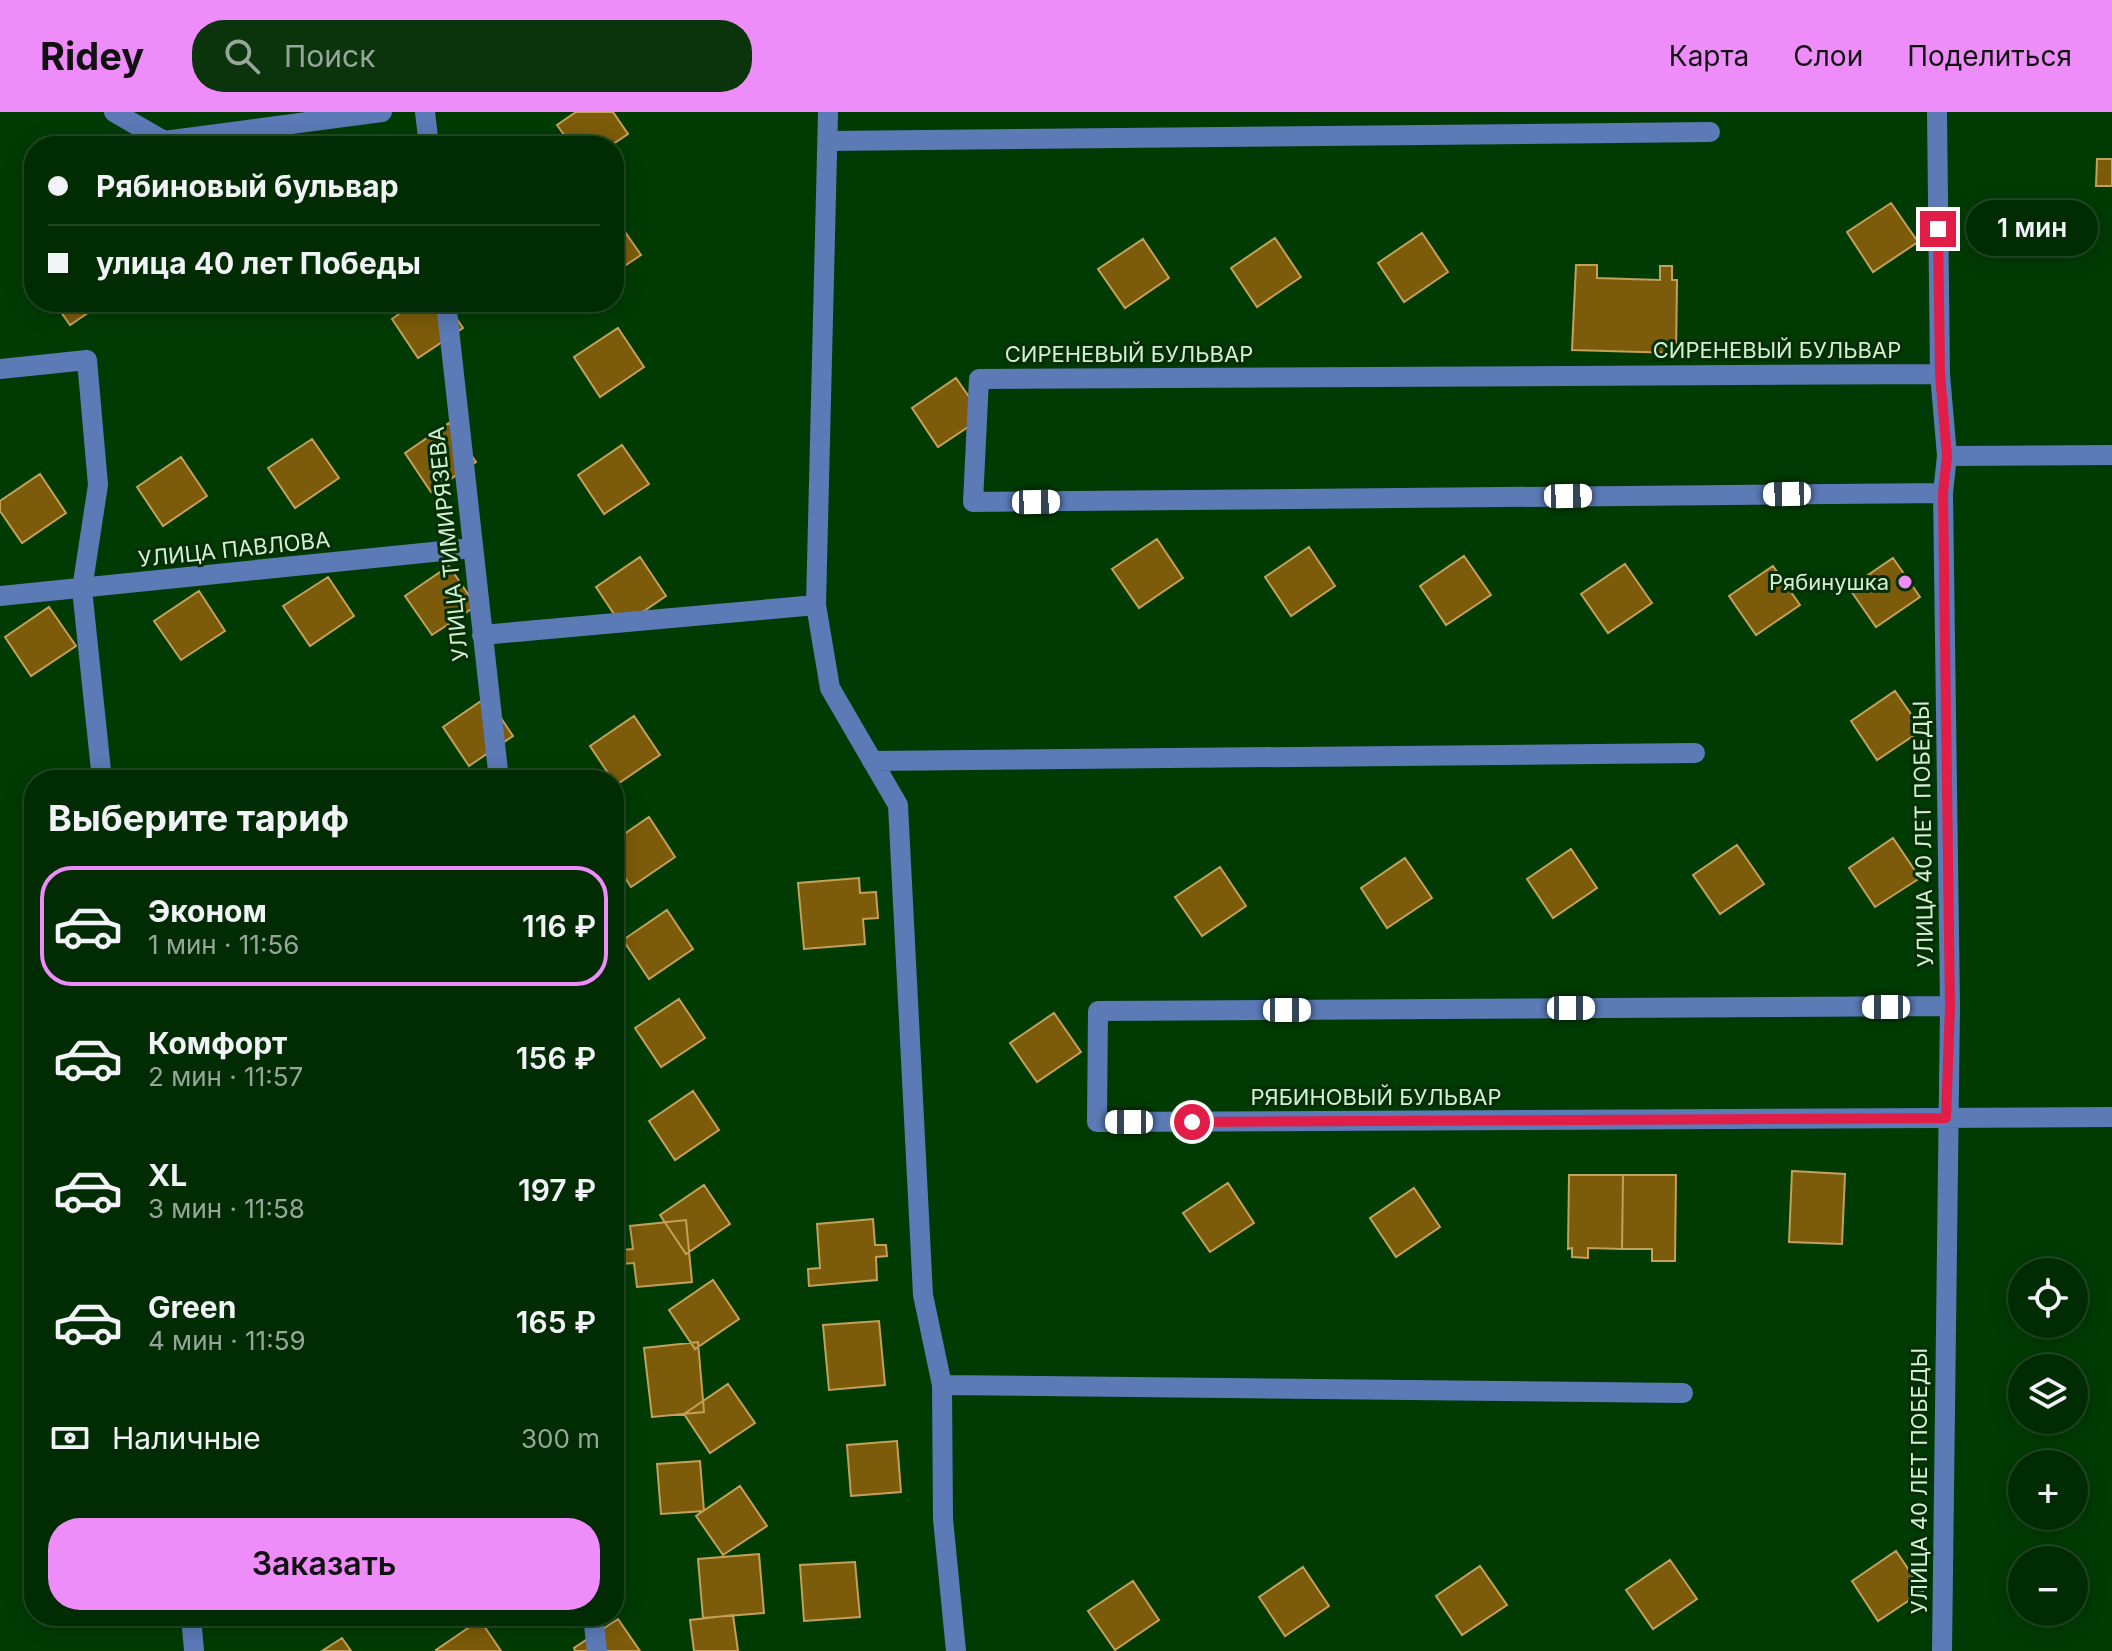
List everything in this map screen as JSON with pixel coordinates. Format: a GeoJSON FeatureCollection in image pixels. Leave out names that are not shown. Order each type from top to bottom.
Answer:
{"type":"FeatureCollection","features":[{"type":"Feature","properties":{"kind":"street"},"geometry":{"type":"LineString","coordinates":[[114,112],[155,136]]}},
{"type":"Feature","properties":{"kind":"street"},"geometry":{"type":"LineString","coordinates":[[202,136],[382,112]]}},
{"type":"Feature","properties":{"kind":"street"},"geometry":{"type":"LineString","coordinates":[[425,112],[428,136]]}},
{"type":"Feature","properties":{"kind":"street"},"geometry":{"type":"LineString","coordinates":[[828,112],[816,605],[830,688],[898,805],[923,1295],[942,1385],[943,1519],[956,1651]]}},
{"type":"Feature","properties":{"kind":"street","name":"УЛИЦА 40 ЛЕТ ПОБЕДЫ"},"geometry":{"type":"LineString","coordinates":[[1937,112],[1940,374],[1947,456],[1943,493],[1950,1006],[1946,1118],[1942,1651]]}},
{"type":"Feature","properties":{"kind":"street"},"geometry":{"type":"LineString","coordinates":[[829,141],[1710,132]]}},
{"type":"Feature","properties":{"kind":"street","name":"УЛИЦА ТИМИРЯЗЕВА"},"geometry":{"type":"LineString","coordinates":[[447,312],[498,770]]}},
{"type":"Feature","properties":{"kind":"street"},"geometry":{"type":"LineString","coordinates":[[0,369],[87,360],[98,485],[82,589],[101,770]]}},
{"type":"Feature","properties":{"kind":"street","name":"СИРЕНЕВЫЙ БУЛЬВАР"},"geometry":{"type":"LineString","coordinates":[[1940,374],[979,379],[973,502],[1943,493]]}},
{"type":"Feature","properties":{"kind":"street"},"geometry":{"type":"LineString","coordinates":[[1947,456],[2112,455]]}},
{"type":"Feature","properties":{"kind":"street","name":"УЛИЦА ПАВЛОВА"},"geometry":{"type":"LineString","coordinates":[[0,596],[472,548]]}},
{"type":"Feature","properties":{"kind":"street"},"geometry":{"type":"LineString","coordinates":[[482,635],[816,605]]}},
{"type":"Feature","properties":{"kind":"street"},"geometry":{"type":"LineString","coordinates":[[872,761],[1695,753]]}},
{"type":"Feature","properties":{"kind":"street","name":"РЯБИНОВЫЙ БУЛЬВАР"},"geometry":{"type":"LineString","coordinates":[[1946,1118],[1097,1122],[1098,1011],[1950,1006]]}},
{"type":"Feature","properties":{"kind":"street"},"geometry":{"type":"LineString","coordinates":[[1946,1118],[2112,1117]]}},
{"type":"Feature","properties":{"kind":"street"},"geometry":{"type":"LineString","coordinates":[[942,1385],[1683,1393]]}},
{"type":"Feature","properties":{"kind":"street"},"geometry":{"type":"LineString","coordinates":[[192,1626],[194,1651]]}},
{"type":"Feature","properties":{"kind":"street"},"geometry":{"type":"LineString","coordinates":[[594,1626],[597,1651]]}},
{"type":"Feature","properties":{"kind":"building"},"geometry":{"type":"Polygon","coordinates":[[[576,112],[613,112],[628,134],[624,137],[565,136],[557,125],[576,112]]]}},
{"type":"Feature","properties":{"kind":"building"},"geometry":{"type":"Polygon","coordinates":[[[2097,159],[2112,159],[2112,186],[2096,186],[2097,159]]]}},
{"type":"Feature","properties":{"kind":"building"},"geometry":{"type":"Polygon","coordinates":[[[1891,203],[1918,242],[1873,272],[1847,232],[1891,203]]]}},
{"type":"Feature","properties":{"kind":"building"},"geometry":{"type":"Polygon","coordinates":[[[624,230],[641,255],[624,266],[624,230]]]}},
{"type":"Feature","properties":{"kind":"building"},"geometry":{"type":"Polygon","coordinates":[[[1422,233],[1448,272],[1404,302],[1378,263],[1422,233]]]}},
{"type":"Feature","properties":{"kind":"building"},"geometry":{"type":"Polygon","coordinates":[[[1275,238],[1301,277],[1257,307],[1231,268],[1275,238]]]}},
{"type":"Feature","properties":{"kind":"building"},"geometry":{"type":"Polygon","coordinates":[[[1143,239],[1169,278],[1125,308],[1098,269],[1143,239]]]}},
{"type":"Feature","properties":{"kind":"building"},"geometry":{"type":"Polygon","coordinates":[[[1576,265],[1597,265],[1597,278],[1660,280],[1660,266],[1672,266],[1672,280],[1677,280],[1676,353],[1572,350],[1576,265]]]}},
{"type":"Feature","properties":{"kind":"building"},"geometry":{"type":"Polygon","coordinates":[[[61,312],[89,312],[70,325],[61,312]]]}},
{"type":"Feature","properties":{"kind":"building"},"geometry":{"type":"Polygon","coordinates":[[[402,312],[452,312],[463,328],[418,358],[392,319],[402,312]]]}},
{"type":"Feature","properties":{"kind":"building"},"geometry":{"type":"Polygon","coordinates":[[[618,328],[644,367],[600,397],[574,357],[618,328]]]}},
{"type":"Feature","properties":{"kind":"building"},"geometry":{"type":"Polygon","coordinates":[[[956,378],[983,417],[938,447],[912,408],[956,378]]]}},
{"type":"Feature","properties":{"kind":"building"},"geometry":{"type":"Polygon","coordinates":[[[449,423],[476,462],[431,492],[405,453],[449,423]]]}},
{"type":"Feature","properties":{"kind":"building"},"geometry":{"type":"Polygon","coordinates":[[[312,439],[339,478],[295,508],[268,468],[312,439]]]}},
{"type":"Feature","properties":{"kind":"building"},"geometry":{"type":"Polygon","coordinates":[[[622,445],[649,484],[604,514],[578,475],[622,445]]]}},
{"type":"Feature","properties":{"kind":"building"},"geometry":{"type":"Polygon","coordinates":[[[181,457],[207,496],[163,526],[137,487],[181,457]]]}},
{"type":"Feature","properties":{"kind":"building"},"geometry":{"type":"Polygon","coordinates":[[[40,474],[66,513],[22,543],[0,511],[0,501],[40,474]]]}},
{"type":"Feature","properties":{"kind":"building"},"geometry":{"type":"Polygon","coordinates":[[[1157,539],[1183,578],[1139,608],[1112,569],[1157,539]]]}},
{"type":"Feature","properties":{"kind":"building"},"geometry":{"type":"Polygon","coordinates":[[[1309,547],[1335,586],[1291,616],[1265,577],[1309,547]]]}},
{"type":"Feature","properties":{"kind":"building"},"geometry":{"type":"Polygon","coordinates":[[[1464,556],[1491,595],[1446,625],[1420,586],[1464,556]]]}},
{"type":"Feature","properties":{"kind":"building"},"geometry":{"type":"Polygon","coordinates":[[[640,557],[666,596],[622,626],[596,587],[640,557]]]}},
{"type":"Feature","properties":{"kind":"building"},"geometry":{"type":"Polygon","coordinates":[[[1893,558],[1920,597],[1876,627],[1849,588],[1893,558]]]}},
{"type":"Feature","properties":{"kind":"building"},"geometry":{"type":"Polygon","coordinates":[[[1625,564],[1652,603],[1608,633],[1581,594],[1625,564]]]}},
{"type":"Feature","properties":{"kind":"building"},"geometry":{"type":"Polygon","coordinates":[[[449,566],[476,606],[432,635],[405,596],[449,566]]]}},
{"type":"Feature","properties":{"kind":"building"},"geometry":{"type":"Polygon","coordinates":[[[1773,566],[1800,605],[1756,635],[1729,596],[1773,566]]]}},
{"type":"Feature","properties":{"kind":"building"},"geometry":{"type":"Polygon","coordinates":[[[328,577],[354,616],[310,646],[283,606],[328,577]]]}},
{"type":"Feature","properties":{"kind":"building"},"geometry":{"type":"Polygon","coordinates":[[[199,591],[225,631],[181,660],[154,621],[199,591]]]}},
{"type":"Feature","properties":{"kind":"building"},"geometry":{"type":"Polygon","coordinates":[[[49,607],[76,646],[31,676],[5,637],[49,607]]]}},
{"type":"Feature","properties":{"kind":"building"},"geometry":{"type":"Polygon","coordinates":[[[1895,691],[1922,730],[1877,760],[1851,721],[1895,691]]]}},
{"type":"Feature","properties":{"kind":"building"},"geometry":{"type":"Polygon","coordinates":[[[487,697],[513,736],[469,766],[443,727],[487,697]]]}},
{"type":"Feature","properties":{"kind":"building"},"geometry":{"type":"Polygon","coordinates":[[[634,716],[660,755],[624,780],[624,770],[606,770],[590,746],[634,716]]]}},
{"type":"Feature","properties":{"kind":"building"},"geometry":{"type":"Polygon","coordinates":[[[649,817],[675,857],[631,887],[624,876],[624,834],[649,817]]]}},
{"type":"Feature","properties":{"kind":"building"},"geometry":{"type":"Polygon","coordinates":[[[1893,838],[1920,878],[1875,907],[1849,868],[1893,838]]]}},
{"type":"Feature","properties":{"kind":"building"},"geometry":{"type":"Polygon","coordinates":[[[1737,845],[1764,884],[1720,914],[1693,875],[1737,845]]]}},
{"type":"Feature","properties":{"kind":"building"},"geometry":{"type":"Polygon","coordinates":[[[1571,849],[1597,888],[1553,918],[1527,879],[1571,849]]]}},
{"type":"Feature","properties":{"kind":"building"},"geometry":{"type":"Polygon","coordinates":[[[1405,858],[1432,898],[1387,928],[1361,888],[1405,858]]]}},
{"type":"Feature","properties":{"kind":"building"},"geometry":{"type":"Polygon","coordinates":[[[1220,867],[1246,906],[1202,936],[1175,897],[1220,867]]]}},
{"type":"Feature","properties":{"kind":"building"},"geometry":{"type":"Polygon","coordinates":[[[859,878],[860,893],[876,892],[878,918],[863,919],[865,944],[804,949],[798,883],[859,878]]]}},
{"type":"Feature","properties":{"kind":"building"},"geometry":{"type":"Polygon","coordinates":[[[667,910],[693,949],[649,979],[624,939],[667,910]]]}},
{"type":"Feature","properties":{"kind":"building"},"geometry":{"type":"Polygon","coordinates":[[[679,999],[705,1038],[661,1067],[635,1028],[679,999]]]}},
{"type":"Feature","properties":{"kind":"building"},"geometry":{"type":"Polygon","coordinates":[[[1054,1013],[1081,1052],[1037,1082],[1010,1043],[1054,1013]]]}},
{"type":"Feature","properties":{"kind":"building"},"geometry":{"type":"Polygon","coordinates":[[[693,1091],[719,1130],[675,1160],[649,1121],[693,1091]]]}},
{"type":"Feature","properties":{"kind":"building"},"geometry":{"type":"Polygon","coordinates":[[[1792,1171],[1845,1174],[1842,1244],[1789,1242],[1792,1171]]]}},
{"type":"Feature","properties":{"kind":"building"},"geometry":{"type":"Polygon","coordinates":[[[1569,1175],[1623,1175],[1622,1249],[1588,1248],[1588,1258],[1572,1257],[1572,1248],[1568,1249],[1569,1175]]]}},
{"type":"Feature","properties":{"kind":"building"},"geometry":{"type":"Polygon","coordinates":[[[1623,1175],[1676,1175],[1675,1261],[1652,1261],[1652,1249],[1622,1249],[1623,1175]]]}},
{"type":"Feature","properties":{"kind":"building"},"geometry":{"type":"Polygon","coordinates":[[[1228,1183],[1254,1223],[1210,1252],[1183,1213],[1228,1183]]]}},
{"type":"Feature","properties":{"kind":"building"},"geometry":{"type":"Polygon","coordinates":[[[704,1185],[730,1224],[686,1254],[660,1215],[704,1185]]]}},
{"type":"Feature","properties":{"kind":"building"},"geometry":{"type":"Polygon","coordinates":[[[1414,1188],[1440,1227],[1396,1257],[1370,1218],[1414,1188]]]}},
{"type":"Feature","properties":{"kind":"building"},"geometry":{"type":"Polygon","coordinates":[[[873,1219],[875,1245],[886,1245],[887,1256],[876,1257],[877,1280],[809,1286],[808,1269],[820,1268],[817,1224],[873,1219]]]}},
{"type":"Feature","properties":{"kind":"building"},"geometry":{"type":"Polygon","coordinates":[[[686,1220],[692,1282],[637,1287],[634,1263],[624,1264],[624,1250],[633,1249],[630,1226],[686,1220]]]}},
{"type":"Feature","properties":{"kind":"building"},"geometry":{"type":"Polygon","coordinates":[[[713,1280],[739,1319],[695,1349],[669,1310],[713,1280]]]}},
{"type":"Feature","properties":{"kind":"building"},"geometry":{"type":"Polygon","coordinates":[[[879,1321],[885,1385],[829,1390],[823,1325],[879,1321]]]}},
{"type":"Feature","properties":{"kind":"building"},"geometry":{"type":"Polygon","coordinates":[[[698,1342],[704,1412],[652,1417],[644,1348],[698,1342]]]}},
{"type":"Feature","properties":{"kind":"building"},"geometry":{"type":"Polygon","coordinates":[[[728,1384],[755,1423],[710,1453],[684,1414],[728,1384]]]}},
{"type":"Feature","properties":{"kind":"building"},"geometry":{"type":"Polygon","coordinates":[[[897,1441],[901,1492],[851,1496],[847,1445],[897,1441]]]}},
{"type":"Feature","properties":{"kind":"building"},"geometry":{"type":"Polygon","coordinates":[[[700,1461],[704,1511],[661,1514],[657,1464],[700,1461]]]}},
{"type":"Feature","properties":{"kind":"building"},"geometry":{"type":"Polygon","coordinates":[[[740,1486],[767,1526],[723,1555],[696,1516],[740,1486]]]}},
{"type":"Feature","properties":{"kind":"building"},"geometry":{"type":"Polygon","coordinates":[[[1896,1551],[1923,1591],[1878,1621],[1852,1581],[1896,1551]]]}},
{"type":"Feature","properties":{"kind":"building"},"geometry":{"type":"Polygon","coordinates":[[[759,1554],[764,1613],[703,1618],[698,1559],[759,1554]]]}},
{"type":"Feature","properties":{"kind":"building"},"geometry":{"type":"Polygon","coordinates":[[[1670,1560],[1697,1599],[1653,1629],[1626,1590],[1670,1560]]]}},
{"type":"Feature","properties":{"kind":"building"},"geometry":{"type":"Polygon","coordinates":[[[855,1562],[860,1617],[804,1621],[800,1565],[855,1562]]]}},
{"type":"Feature","properties":{"kind":"building"},"geometry":{"type":"Polygon","coordinates":[[[1480,1566],[1507,1605],[1462,1635],[1436,1596],[1480,1566]]]}},
{"type":"Feature","properties":{"kind":"building"},"geometry":{"type":"Polygon","coordinates":[[[1303,1567],[1329,1606],[1285,1636],[1259,1597],[1303,1567]]]}},
{"type":"Feature","properties":{"kind":"building"},"geometry":{"type":"Polygon","coordinates":[[[1133,1581],[1159,1620],[1115,1650],[1088,1611],[1133,1581]]]}},
{"type":"Feature","properties":{"kind":"building"},"geometry":{"type":"Polygon","coordinates":[[[733,1615],[738,1651],[694,1651],[690,1620],[733,1615]]]}},
{"type":"Feature","properties":{"kind":"building"},"geometry":{"type":"Polygon","coordinates":[[[471,1626],[484,1626],[501,1651],[437,1651],[471,1626]]]}},
{"type":"Feature","properties":{"kind":"building"},"geometry":{"type":"Polygon","coordinates":[[[607,1626],[623,1626],[640,1651],[575,1651],[574,1648],[607,1626]]]}},
{"type":"Feature","properties":{"kind":"building"},"geometry":{"type":"Polygon","coordinates":[[[342,1638],[351,1651],[322,1651],[342,1638]]]}},
{"type":"Feature","properties":{"kind":"place","name":"Рябинушка"},"geometry":{"type":"Point","coordinates":[1905,582]}},
{"type":"Feature","properties":{"kind":"route"},"geometry":{"type":"LineString","coordinates":[[1192,1122],[1946,1118],[1950,1006],[1943,493],[1947,456],[1940,374],[1938,229]]}}]}
